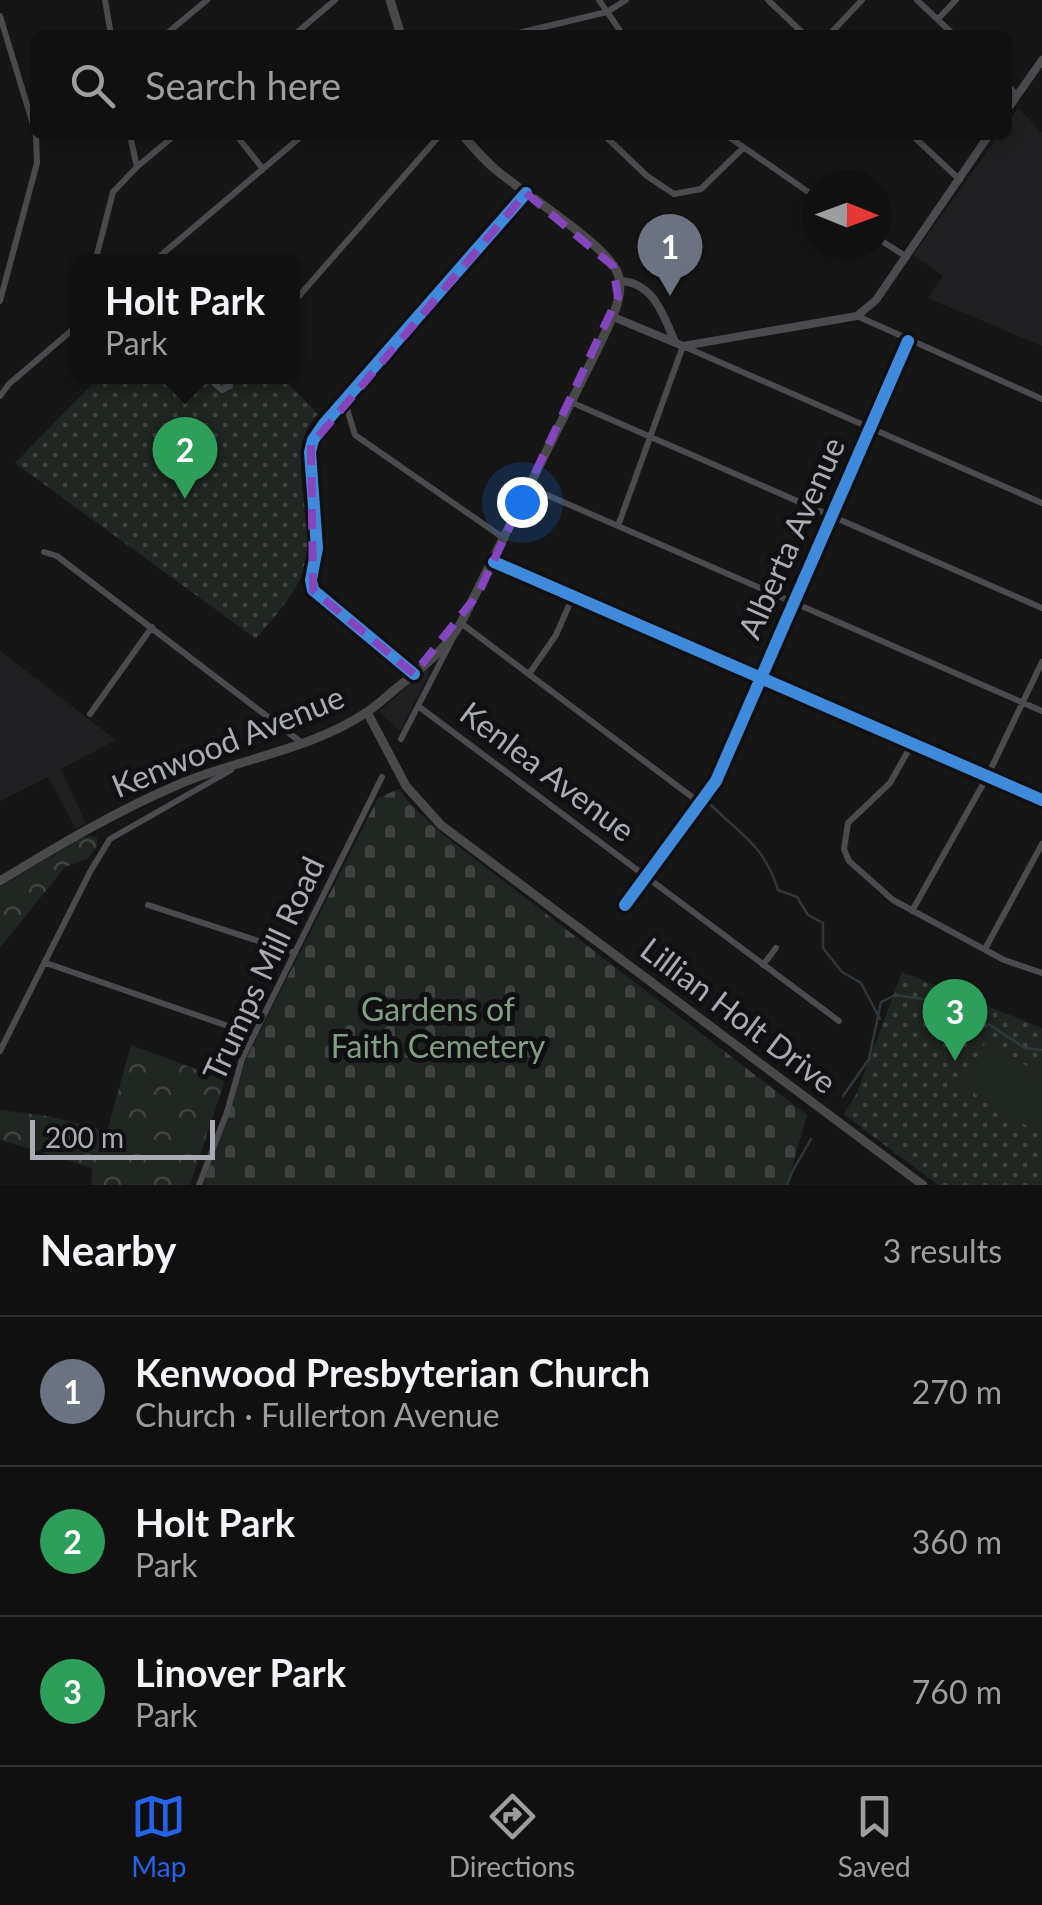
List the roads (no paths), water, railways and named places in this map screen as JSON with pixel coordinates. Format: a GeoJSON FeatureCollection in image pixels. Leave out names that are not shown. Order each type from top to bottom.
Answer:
{"type":"FeatureCollection","features":[{"type":"Feature","properties":{"kind":"main road"},"geometry":{"type":"LineString","coordinates":[[390,0],[400,30]]}},
{"type":"Feature","properties":{"kind":"main road"},"geometry":{"type":"LineString","coordinates":[[468,140],[495,169],[600,252],[616,270],[619,281]]}},
{"type":"Feature","properties":{"kind":"main road","name":"Kenwood Avenue"},"geometry":{"type":"LineString","coordinates":[[0,881],[107,820],[184,783],[302,743],[367,712],[414,674],[454,634],[478,594],[572,403],[611,316],[619,281]]}},
{"type":"Feature","properties":{"kind":"main road","name":"Lillian Holt Drive"},"geometry":{"type":"LineString","coordinates":[[367,712],[406,786],[442,825],[923,1185]]}},
{"type":"Feature","properties":{"kind":"street"},"geometry":{"type":"LineString","coordinates":[[104,0],[110,30]]}},
{"type":"Feature","properties":{"kind":"street"},"geometry":{"type":"LineString","coordinates":[[171,30],[207,0]]}},
{"type":"Feature","properties":{"kind":"street"},"geometry":{"type":"LineString","coordinates":[[300,30],[335,0]]}},
{"type":"Feature","properties":{"kind":"street"},"geometry":{"type":"LineString","coordinates":[[599,0],[619,30]]}},
{"type":"Feature","properties":{"kind":"street"},"geometry":{"type":"LineString","coordinates":[[531,30],[606,12],[626,0]]}},
{"type":"Feature","properties":{"kind":"street"},"geometry":{"type":"LineString","coordinates":[[768,0],[801,30]]}},
{"type":"Feature","properties":{"kind":"street"},"geometry":{"type":"LineString","coordinates":[[835,30],[862,0]]}},
{"type":"Feature","properties":{"kind":"street"},"geometry":{"type":"LineString","coordinates":[[917,0],[949,30]]}},
{"type":"Feature","properties":{"kind":"street"},"geometry":{"type":"LineString","coordinates":[[938,20],[956,0]]}},
{"type":"Feature","properties":{"kind":"street"},"geometry":{"type":"LineString","coordinates":[[0,16],[30,116]]}},
{"type":"Feature","properties":{"kind":"street"},"geometry":{"type":"LineString","coordinates":[[1012,103],[1042,60]]}},
{"type":"Feature","properties":{"kind":"street"},"geometry":{"type":"LineString","coordinates":[[1012,90],[1018,95]]}},
{"type":"Feature","properties":{"kind":"street"},"geometry":{"type":"LineString","coordinates":[[0,301],[37,163],[35,140]]}},
{"type":"Feature","properties":{"kind":"street"},"geometry":{"type":"LineString","coordinates":[[131,140],[137,167]]}},
{"type":"Feature","properties":{"kind":"street"},"geometry":{"type":"LineString","coordinates":[[97,254],[113,192],[170,140]]}},
{"type":"Feature","properties":{"kind":"street"},"geometry":{"type":"LineString","coordinates":[[240,140],[263,169]]}},
{"type":"Feature","properties":{"kind":"street"},"geometry":{"type":"LineString","coordinates":[[162,254],[296,140]]}},
{"type":"Feature","properties":{"kind":"street"},"geometry":{"type":"LineString","coordinates":[[300,295],[436,140]]}},
{"type":"Feature","properties":{"kind":"street"},"geometry":{"type":"LineString","coordinates":[[609,140],[647,176],[674,194],[701,190],[744,148]]}},
{"type":"Feature","properties":{"kind":"street"},"geometry":{"type":"LineString","coordinates":[[733,140],[802,188]]}},
{"type":"Feature","properties":{"kind":"street"},"geometry":{"type":"LineString","coordinates":[[917,140],[960,180]]}},
{"type":"Feature","properties":{"kind":"street"},"geometry":{"type":"LineString","coordinates":[[679,344],[857,316],[871,306],[987,140]]}},
{"type":"Feature","properties":{"kind":"street"},"geometry":{"type":"LineString","coordinates":[[414,674],[312,586],[317,548],[311,445],[526,193]]}},
{"type":"Feature","properties":{"kind":"street"},"geometry":{"type":"LineString","coordinates":[[892,248],[907,257]]}},
{"type":"Feature","properties":{"kind":"street"},"geometry":{"type":"LineString","coordinates":[[618,526],[679,344],[651,295],[631,281],[619,281]]}},
{"type":"Feature","properties":{"kind":"street"},"geometry":{"type":"LineString","coordinates":[[611,316],[1042,504]]}},
{"type":"Feature","properties":{"kind":"street"},"geometry":{"type":"LineString","coordinates":[[857,316],[1042,399]]}},
{"type":"Feature","properties":{"kind":"street"},"geometry":{"type":"LineString","coordinates":[[0,396],[70,333]]}},
{"type":"Feature","properties":{"kind":"street","name":"Alberta Avenue"},"geometry":{"type":"LineString","coordinates":[[624,905],[722,768],[908,340]]}},
{"type":"Feature","properties":{"kind":"street"},"geometry":{"type":"LineString","coordinates":[[0,378],[9,384]]}},
{"type":"Feature","properties":{"kind":"street"},"geometry":{"type":"LineString","coordinates":[[345,401],[355,435],[505,539]]}},
{"type":"Feature","properties":{"kind":"street"},"geometry":{"type":"LineString","coordinates":[[572,403],[1042,608]]}},
{"type":"Feature","properties":{"kind":"street"},"geometry":{"type":"LineString","coordinates":[[531,488],[1042,711]]}},
{"type":"Feature","properties":{"kind":"street"},"geometry":{"type":"LineString","coordinates":[[44,552],[56,556],[152,627],[302,743]]}},
{"type":"Feature","properties":{"kind":"street"},"geometry":{"type":"LineString","coordinates":[[494,562],[1042,800]]}},
{"type":"Feature","properties":{"kind":"street"},"geometry":{"type":"LineString","coordinates":[[528,674],[556,635],[573,596]]}},
{"type":"Feature","properties":{"kind":"street"},"geometry":{"type":"LineString","coordinates":[[462,623],[700,803]]}},
{"type":"Feature","properties":{"kind":"street"},"geometry":{"type":"LineString","coordinates":[[90,714],[152,627]]}},
{"type":"Feature","properties":{"kind":"street"},"geometry":{"type":"LineString","coordinates":[[401,739],[454,634]]}},
{"type":"Feature","properties":{"kind":"street"},"geometry":{"type":"LineString","coordinates":[[912,911],[987,776],[1042,662]]}},
{"type":"Feature","properties":{"kind":"street","name":"Kenlea Avenue"},"geometry":{"type":"LineString","coordinates":[[418,706],[838,1021]]}},
{"type":"Feature","properties":{"kind":"street"},"geometry":{"type":"LineString","coordinates":[[912,744],[895,777],[848,823],[844,842],[848,861],[912,911],[1016,966],[1042,974]]}},
{"type":"Feature","properties":{"kind":"street"},"geometry":{"type":"LineString","coordinates":[[0,1051],[110,839],[248,762]]}},
{"type":"Feature","properties":{"kind":"street","name":"Trumps Mill Road"},"geometry":{"type":"LineString","coordinates":[[199,1185],[227,1112],[238,1068],[382,777]]}},
{"type":"Feature","properties":{"kind":"street"},"geometry":{"type":"LineString","coordinates":[[107,820],[116,835]]}},
{"type":"Feature","properties":{"kind":"street"},"geometry":{"type":"LineString","coordinates":[[985,949],[1042,844]]}},
{"type":"Feature","properties":{"kind":"street"},"geometry":{"type":"LineString","coordinates":[[148,905],[296,953]]}},
{"type":"Feature","properties":{"kind":"street"},"geometry":{"type":"LineString","coordinates":[[763,965],[776,948]]}},
{"type":"Feature","properties":{"kind":"street"},"geometry":{"type":"LineString","coordinates":[[46,963],[254,1035]]}},
{"type":"Feature","properties":{"kind":"waterway"},"geometry":{"type":"LineString","coordinates":[[711,805],[759,852],[778,890],[797,897],[808,915],[823,923],[823,948],[842,972],[861,983],[880,1019]]}},
{"type":"Feature","properties":{"kind":"waterway"},"geometry":{"type":"LineString","coordinates":[[843,1096],[869,1059],[881,1002],[895,995],[951,1003],[964,1019],[990,1025],[1025,1048],[1042,1050]]}},
{"type":"Feature","properties":{"kind":"waterway"},"geometry":{"type":"LineString","coordinates":[[787,1185],[811,1139]]}},
{"type":"Feature","properties":{"kind":"place","name":"Kenwood Presbyterian Church"},"geometry":{"type":"Point","coordinates":[670,296]}},
{"type":"Feature","properties":{"kind":"place","name":"Holt Park"},"geometry":{"type":"Point","coordinates":[185,499]}},
{"type":"Feature","properties":{"kind":"place","name":"Linover Park"},"geometry":{"type":"Point","coordinates":[955,1061]}},
{"type":"Feature","properties":{"kind":"park label","name":"Gardens of Faith Cemetery"},"geometry":{"type":"Point","coordinates":[438,1028]}}]}
